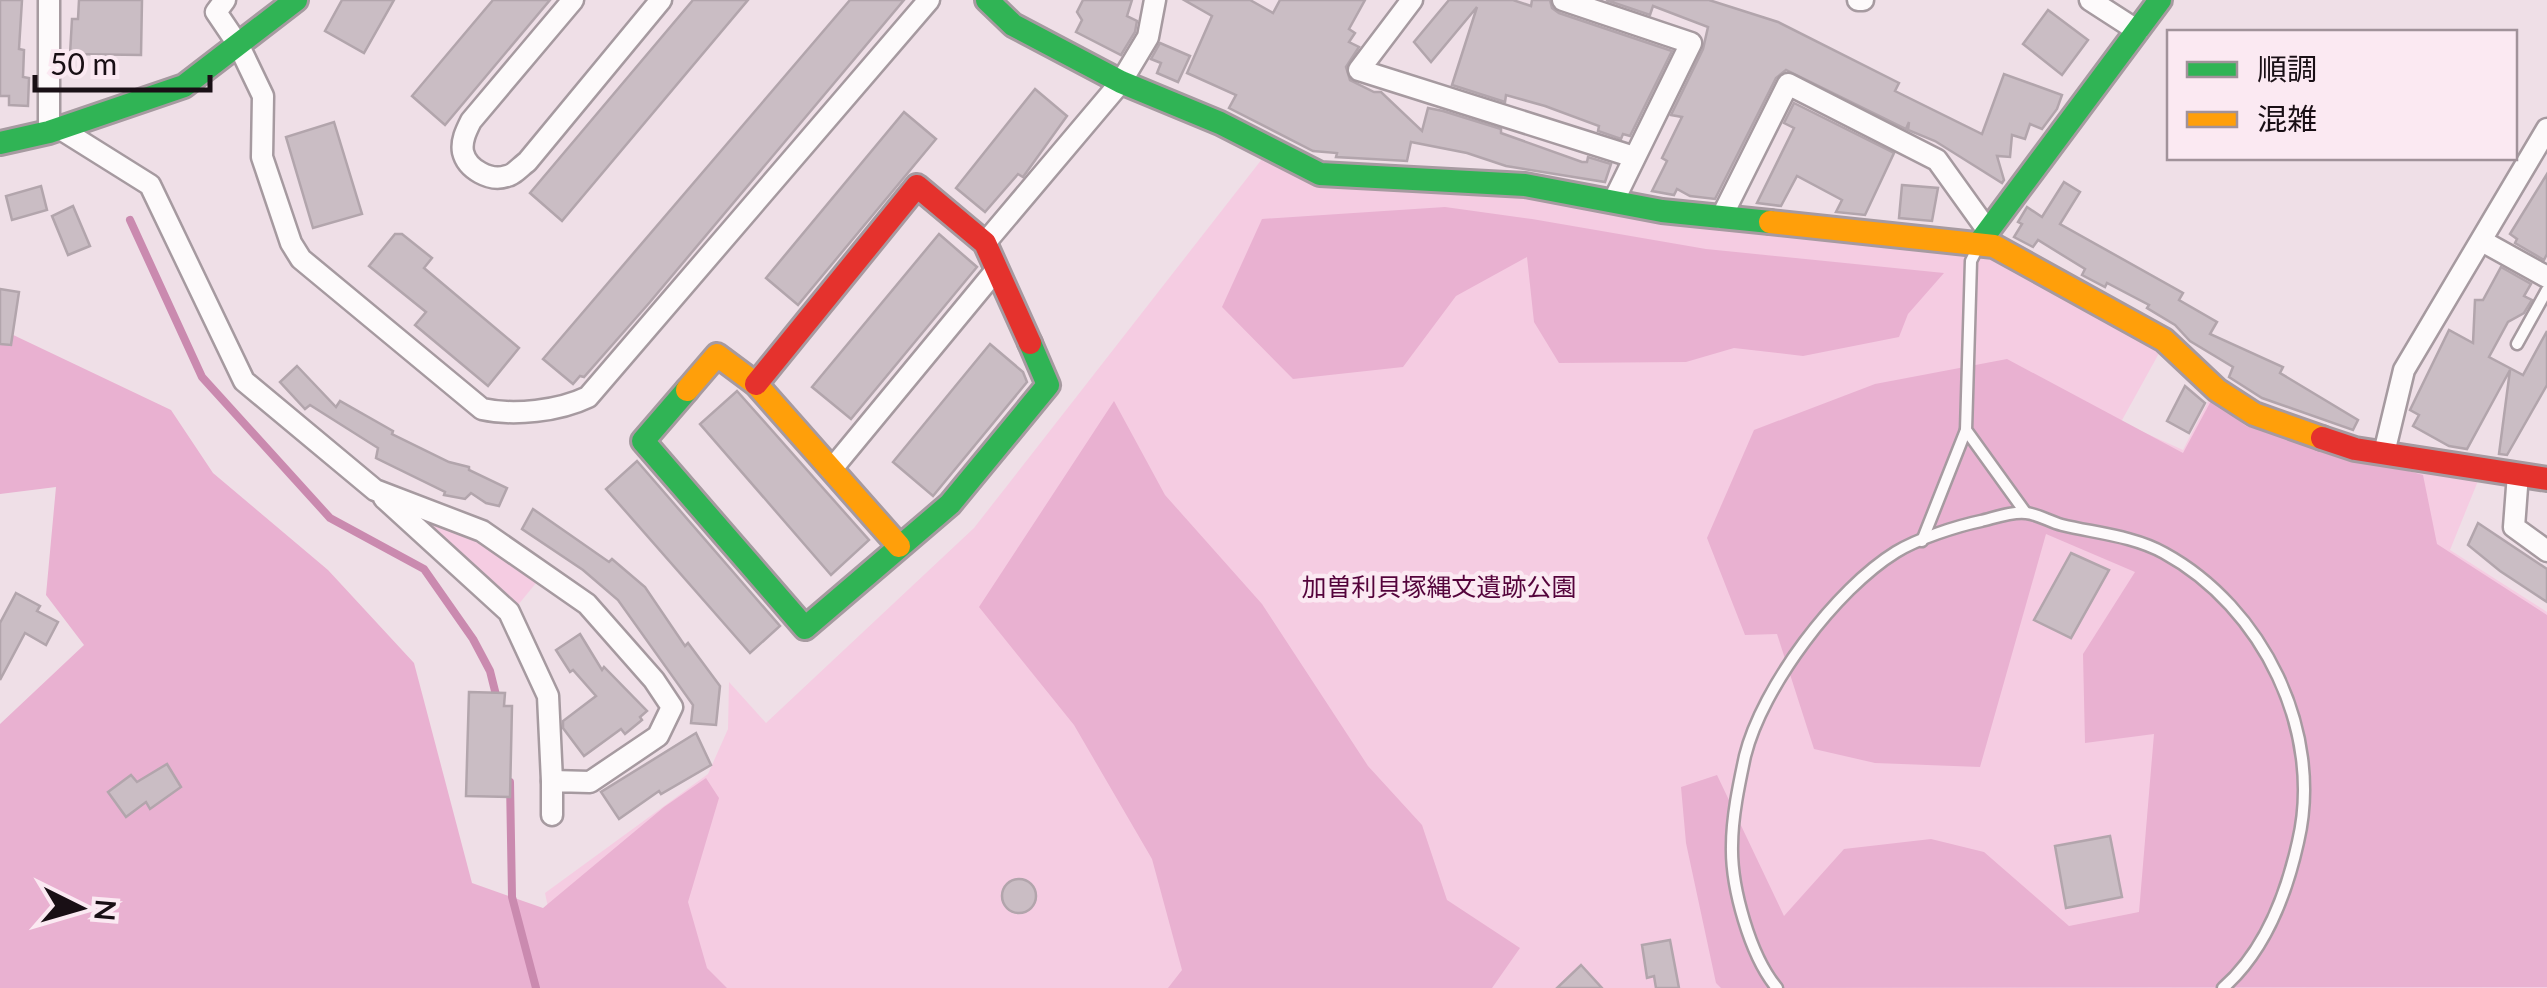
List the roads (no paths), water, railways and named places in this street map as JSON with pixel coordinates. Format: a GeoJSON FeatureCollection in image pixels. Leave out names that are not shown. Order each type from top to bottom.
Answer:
{"type":"FeatureCollection","features":[{"type":"Feature","properties":{"kind":"street"},"geometry":{"type":"LineString","coordinates":[[49,0],[54,130]]}},
{"type":"Feature","properties":{"kind":"street"},"geometry":{"type":"LineString","coordinates":[[225,0],[216,12],[239,46],[263,96],[262,157],[291,243],[301,259],[482,410],[499,413],[572,404],[588,397],[929,0]]}},
{"type":"Feature","properties":{"kind":"street"},"geometry":{"type":"LineString","coordinates":[[4,135],[54,130],[184,86],[296,0]]}},
{"type":"Feature","properties":{"kind":"street"},"geometry":{"type":"LineString","coordinates":[[573,0],[471,121],[463,137],[463,154],[474,170],[489,177],[508,176],[527,162],[661,0]]}},
{"type":"Feature","properties":{"kind":"street"},"geometry":{"type":"LineString","coordinates":[[987,0],[1014,25],[1120,82],[1220,123],[1320,174],[1525,185],[1722,218],[1957,244],[1984,238],[2160,0]]}},
{"type":"Feature","properties":{"kind":"street"},"geometry":{"type":"LineString","coordinates":[[986,243],[1120,82],[1148,38],[1155,0]]}},
{"type":"Feature","properties":{"kind":"street"},"geometry":{"type":"LineString","coordinates":[[1412,0],[1359,70],[1634,158]]}},
{"type":"Feature","properties":{"kind":"street"},"geometry":{"type":"LineString","coordinates":[[1563,0],[1690,43],[1614,202]]}},
{"type":"Feature","properties":{"kind":"street"},"geometry":{"type":"LineString","coordinates":[[2090,0],[2138,30]]}},
{"type":"Feature","properties":{"kind":"street"},"geometry":{"type":"LineString","coordinates":[[1722,218],[1788,84],[1937,160],[1984,238],[2164,340],[2217,390],[2254,414],[2324,440],[2547,479]]}},
{"type":"Feature","properties":{"kind":"street"},"geometry":{"type":"LineString","coordinates":[[2384,453],[2404,370],[2547,129]]}},
{"type":"Feature","properties":{"kind":"street"},"geometry":{"type":"LineString","coordinates":[[54,130],[150,185],[244,381],[375,490],[509,612],[548,696],[552,815]]}},
{"type":"Feature","properties":{"kind":"street"},"geometry":{"type":"LineString","coordinates":[[756,384],[918,186],[986,243],[1048,385],[950,504],[805,628],[643,441],[717,355],[756,384],[899,546]]}},
{"type":"Feature","properties":{"kind":"street"},"geometry":{"type":"LineString","coordinates":[[2482,240],[2547,277]]}},
{"type":"Feature","properties":{"kind":"street"},"geometry":{"type":"LineString","coordinates":[[831,470],[997,269]]}},
{"type":"Feature","properties":{"kind":"street"},"geometry":{"type":"LineString","coordinates":[[2518,474],[2514,527],[2547,551]]}},
{"type":"Feature","properties":{"kind":"street"},"geometry":{"type":"LineString","coordinates":[[375,490],[482,531],[587,604],[654,680],[672,707],[658,736],[590,782],[552,781]]}},
{"type":"Feature","properties":{"kind":"lane"},"geometry":{"type":"LineString","coordinates":[[1922,542],[1966,430],[1970,261],[1984,238]]}},
{"type":"Feature","properties":{"kind":"lane"},"geometry":{"type":"LineString","coordinates":[[2518,344],[2547,290]]}},
{"type":"Feature","properties":{"kind":"lane"},"geometry":{"type":"LineString","coordinates":[[1966,430],[2024,512]]}},
{"type":"Feature","properties":{"kind":"lane"},"geometry":{"type":"LineString","coordinates":[[1777,988],[1767,976],[1741,912],[1732,846],[1746,750],[1766,702],[1811,633],[1844,594],[1897,551],[1968,524],[2024,512],[2162,551],[2202,578],[2232,609],[2284,686],[2302,760],[2306,810],[2282,900],[2255,952],[2223,988]]}},
{"type":"Feature","properties":{"kind":"waterway"},"geometry":{"type":"LineString","coordinates":[[130,220],[202,377],[330,518],[424,569],[473,639],[490,671],[497,699]]}},
{"type":"Feature","properties":{"kind":"waterway"},"geometry":{"type":"LineString","coordinates":[[510,782],[512,897],[536,988]]}},
{"type":"Feature","properties":{"kind":"park label","name":"加曽利貝塚縄文遺跡公園"},"geometry":{"type":"Point","coordinates":[1439,586]}}]}
